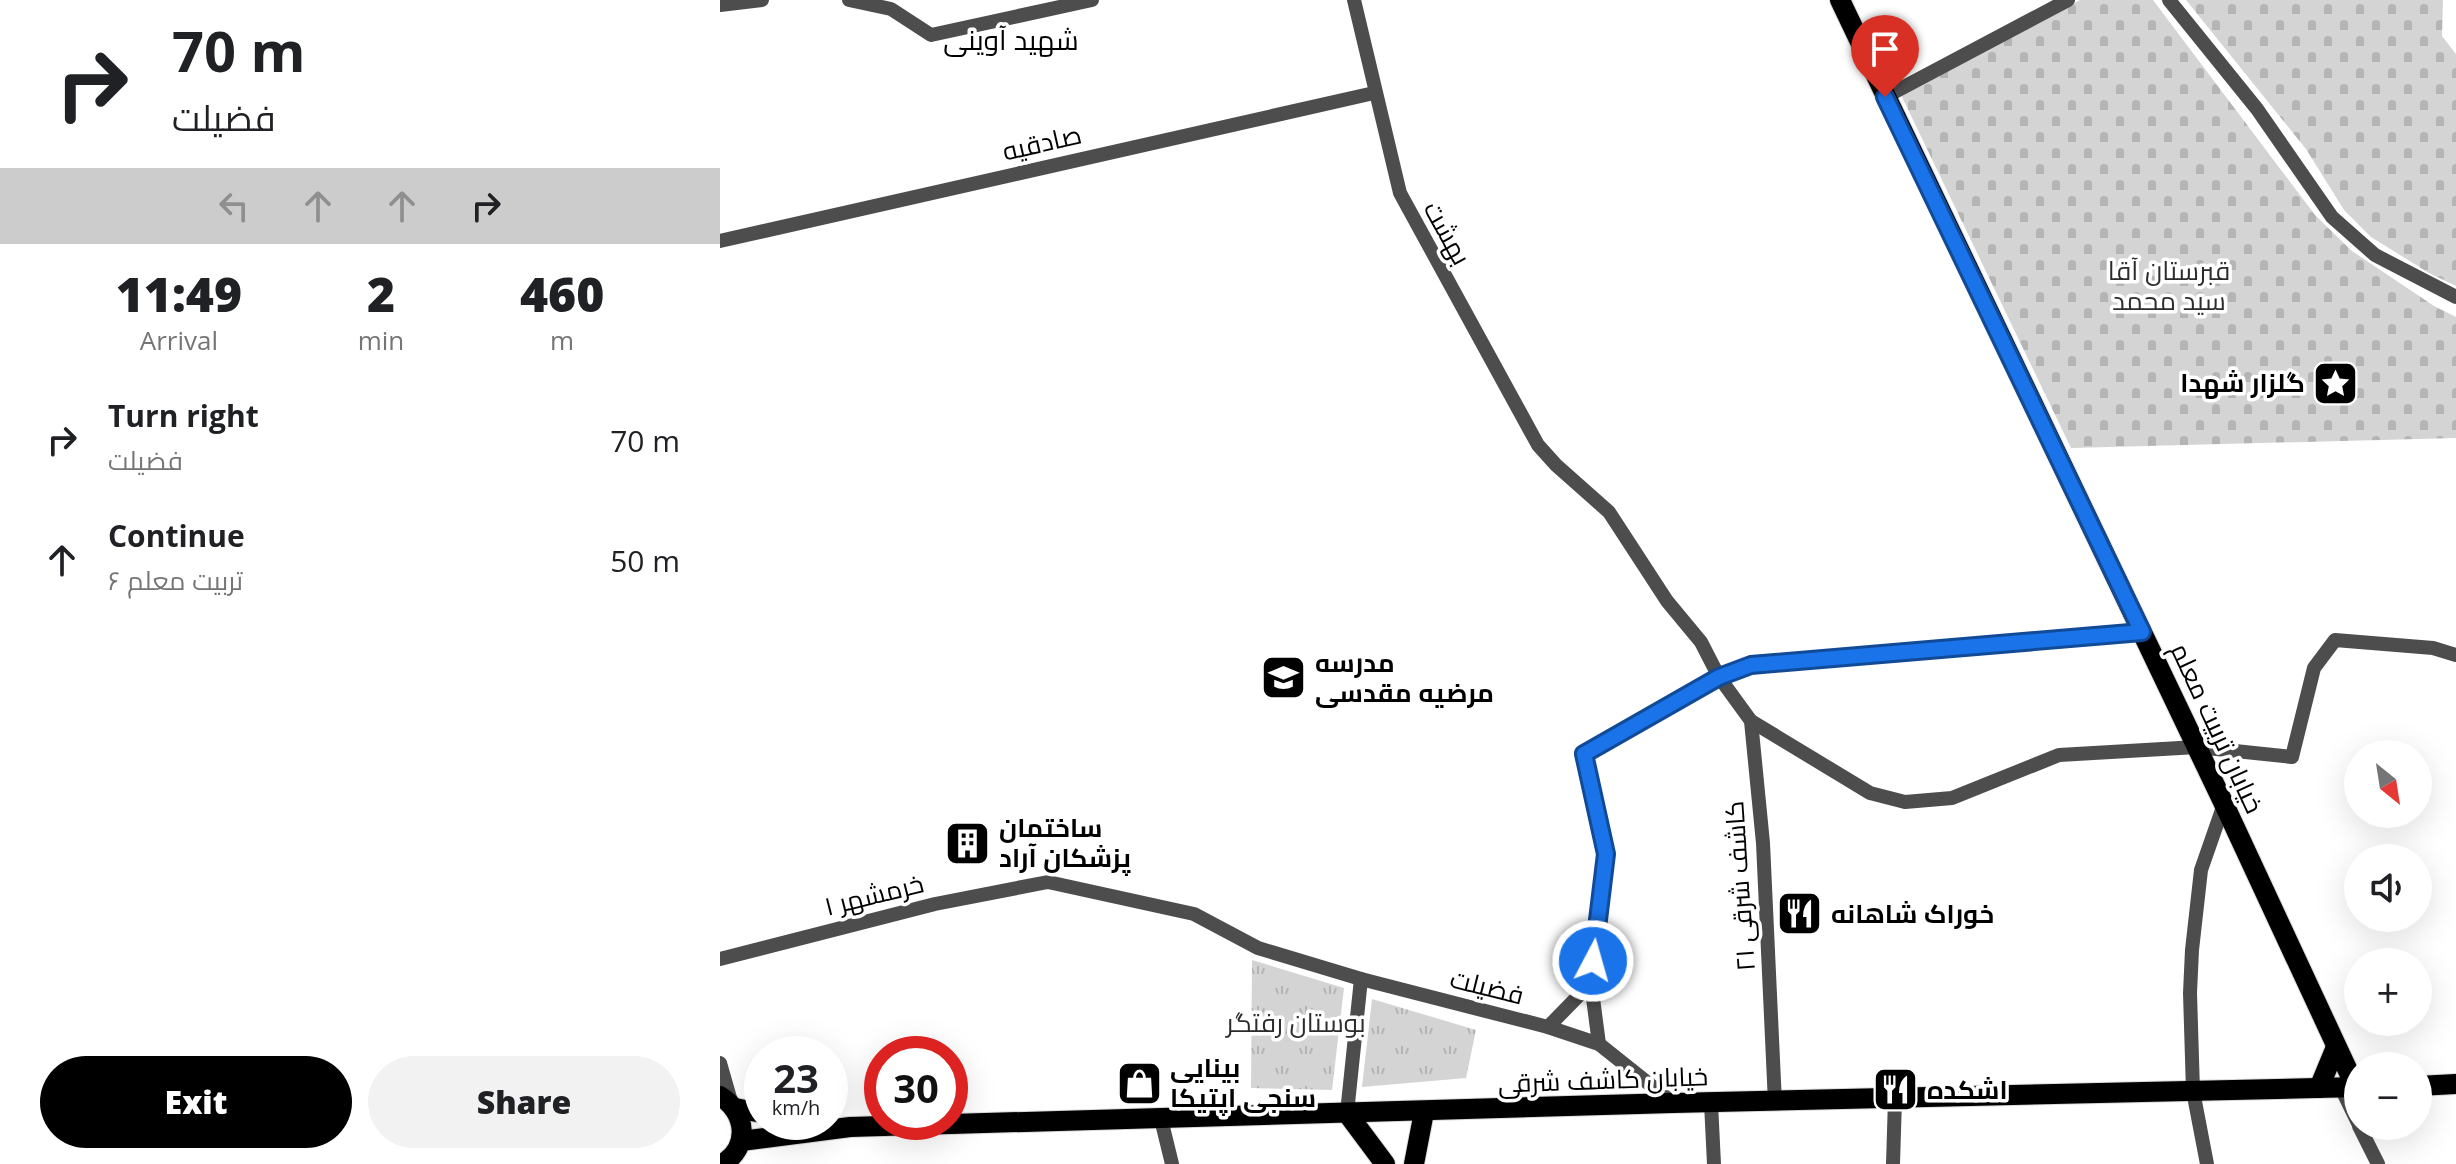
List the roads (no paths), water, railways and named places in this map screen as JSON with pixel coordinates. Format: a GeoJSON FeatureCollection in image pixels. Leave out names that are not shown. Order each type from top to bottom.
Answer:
{"type":"FeatureCollection","features":[{"type":"Feature","properties":{"kind":"main road","name":"خیابان تربیت معلم"},"geometry":{"type":"LineString","coordinates":[[1840,0],[2224,804],[2344,1068]]}},
{"type":"Feature","properties":{"kind":"main road"},"geometry":{"type":"LineString","coordinates":[[2319,1088],[2336,1047]]}},
{"type":"Feature","properties":{"kind":"main road"},"geometry":{"type":"LineString","coordinates":[[2432,1085],[2456,1084]]}},
{"type":"Feature","properties":{"kind":"main road","name":"خیابان کاشف شرقی"},"geometry":{"type":"LineString","coordinates":[[850,1127],[1673,1103],[2344,1088]]}},
{"type":"Feature","properties":{"kind":"main road"},"geometry":{"type":"LineString","coordinates":[[729,1103],[742,1129],[733,1155]]}},
{"type":"Feature","properties":{"kind":"main road"},"geometry":{"type":"LineString","coordinates":[[1414,1164],[1424,1112]]}},
{"type":"Feature","properties":{"kind":"main road"},"geometry":{"type":"LineString","coordinates":[[1347,1113],[1385,1164]]}},
{"type":"Feature","properties":{"kind":"main road"},"geometry":{"type":"LineString","coordinates":[[733,1155],[850,1127]]}},
{"type":"Feature","properties":{"kind":"street"},"geometry":{"type":"LineString","coordinates":[[720,5],[762,0]]}},
{"type":"Feature","properties":{"kind":"street"},"geometry":{"type":"LineString","coordinates":[[849,0],[889,5],[931,35],[1051,4],[1092,0]]}},
{"type":"Feature","properties":{"kind":"street","name":"بهشت"},"geometry":{"type":"LineString","coordinates":[[1354,0],[1374,93],[1407,211],[1538,445],[1609,512],[1667,601],[1701,642],[1719,677]]}},
{"type":"Feature","properties":{"kind":"street"},"geometry":{"type":"LineString","coordinates":[[1885,97],[2068,0]]}},
{"type":"Feature","properties":{"kind":"street"},"geometry":{"type":"LineString","coordinates":[[2169,0],[2257,109],[2332,217],[2375,255],[2456,297]]}},
{"type":"Feature","properties":{"kind":"street","name":"صادقیه"},"geometry":{"type":"LineString","coordinates":[[720,241],[1374,93]]}},
{"type":"Feature","properties":{"kind":"street"},"geometry":{"type":"LineString","coordinates":[[1599,1044],[1591,983],[1606,854],[1584,754],[1719,677],[1751,665],[2142,632]]}},
{"type":"Feature","properties":{"kind":"street"},"geometry":{"type":"LineString","coordinates":[[1719,677],[1751,721],[1870,793],[1905,802],[1952,798],[2059,755],[2197,747],[2292,757],[2314,668],[2335,640],[2433,648],[2456,655]]}},
{"type":"Feature","properties":{"kind":"street","name":"کاشف شرقی ۲۱"},"geometry":{"type":"LineString","coordinates":[[1751,721],[1763,843],[1775,1103]]}},
{"type":"Feature","properties":{"kind":"street"},"geometry":{"type":"LineString","coordinates":[[2207,1164],[2193,1091],[2190,993],[2201,870],[2224,804]]}},
{"type":"Feature","properties":{"kind":"street","name":"خرمشهر ۱"},"geometry":{"type":"LineString","coordinates":[[720,959],[935,904],[1048,882],[1194,914],[1258,948],[1361,979]]}},
{"type":"Feature","properties":{"kind":"street"},"geometry":{"type":"LineString","coordinates":[[1347,1113],[1361,979]]}},
{"type":"Feature","properties":{"kind":"street","name":"فضیلت"},"geometry":{"type":"LineString","coordinates":[[1361,979],[1548,1027],[1599,1044],[1673,1103]]}},
{"type":"Feature","properties":{"kind":"street"},"geometry":{"type":"LineString","coordinates":[[1548,1027],[1591,983]]}},
{"type":"Feature","properties":{"kind":"street"},"geometry":{"type":"LineString","coordinates":[[720,1063],[729,1103]]}},
{"type":"Feature","properties":{"kind":"street"},"geometry":{"type":"LineString","coordinates":[[1893,1164],[1895,1099]]}},
{"type":"Feature","properties":{"kind":"street"},"geometry":{"type":"LineString","coordinates":[[1711,1103],[1714,1164]]}},
{"type":"Feature","properties":{"kind":"street"},"geometry":{"type":"LineString","coordinates":[[1161,1119],[1172,1164]]}},
{"type":"Feature","properties":{"kind":"street"},"geometry":{"type":"LineString","coordinates":[[2366,1140],[2378,1164]]}},
{"type":"Feature","properties":{"kind":"place","name":"گلزار شهدا"},"geometry":{"type":"Point","coordinates":[2336,383]}},
{"type":"Feature","properties":{"kind":"place","name":"مدرسه مرضیه مقدسی"},"geometry":{"type":"Point","coordinates":[1284,678]}},
{"type":"Feature","properties":{"kind":"place","name":"ساختمان پزشکان آراد"},"geometry":{"type":"Point","coordinates":[968,843]}},
{"type":"Feature","properties":{"kind":"place","name":"خوراک شاهانه"},"geometry":{"type":"Point","coordinates":[1800,914]}},
{"type":"Feature","properties":{"kind":"place","name":"بینایی سنجی اپتیکا"},"geometry":{"type":"Point","coordinates":[1139,1083]}},
{"type":"Feature","properties":{"kind":"place","name":"اشکده"},"geometry":{"type":"Point","coordinates":[1896,1090]}},
{"type":"Feature","properties":{"kind":"district","name":"شهید آوینی"},"geometry":{"type":"Point","coordinates":[1011,40]}},
{"type":"Feature","properties":{"kind":"park label","name":"قبرستان آقا سید محمد"},"geometry":{"type":"Point","coordinates":[2169,286]}},
{"type":"Feature","properties":{"kind":"park label","name":"بوستان رفتگر"},"geometry":{"type":"Point","coordinates":[1296,1023]}}]}
